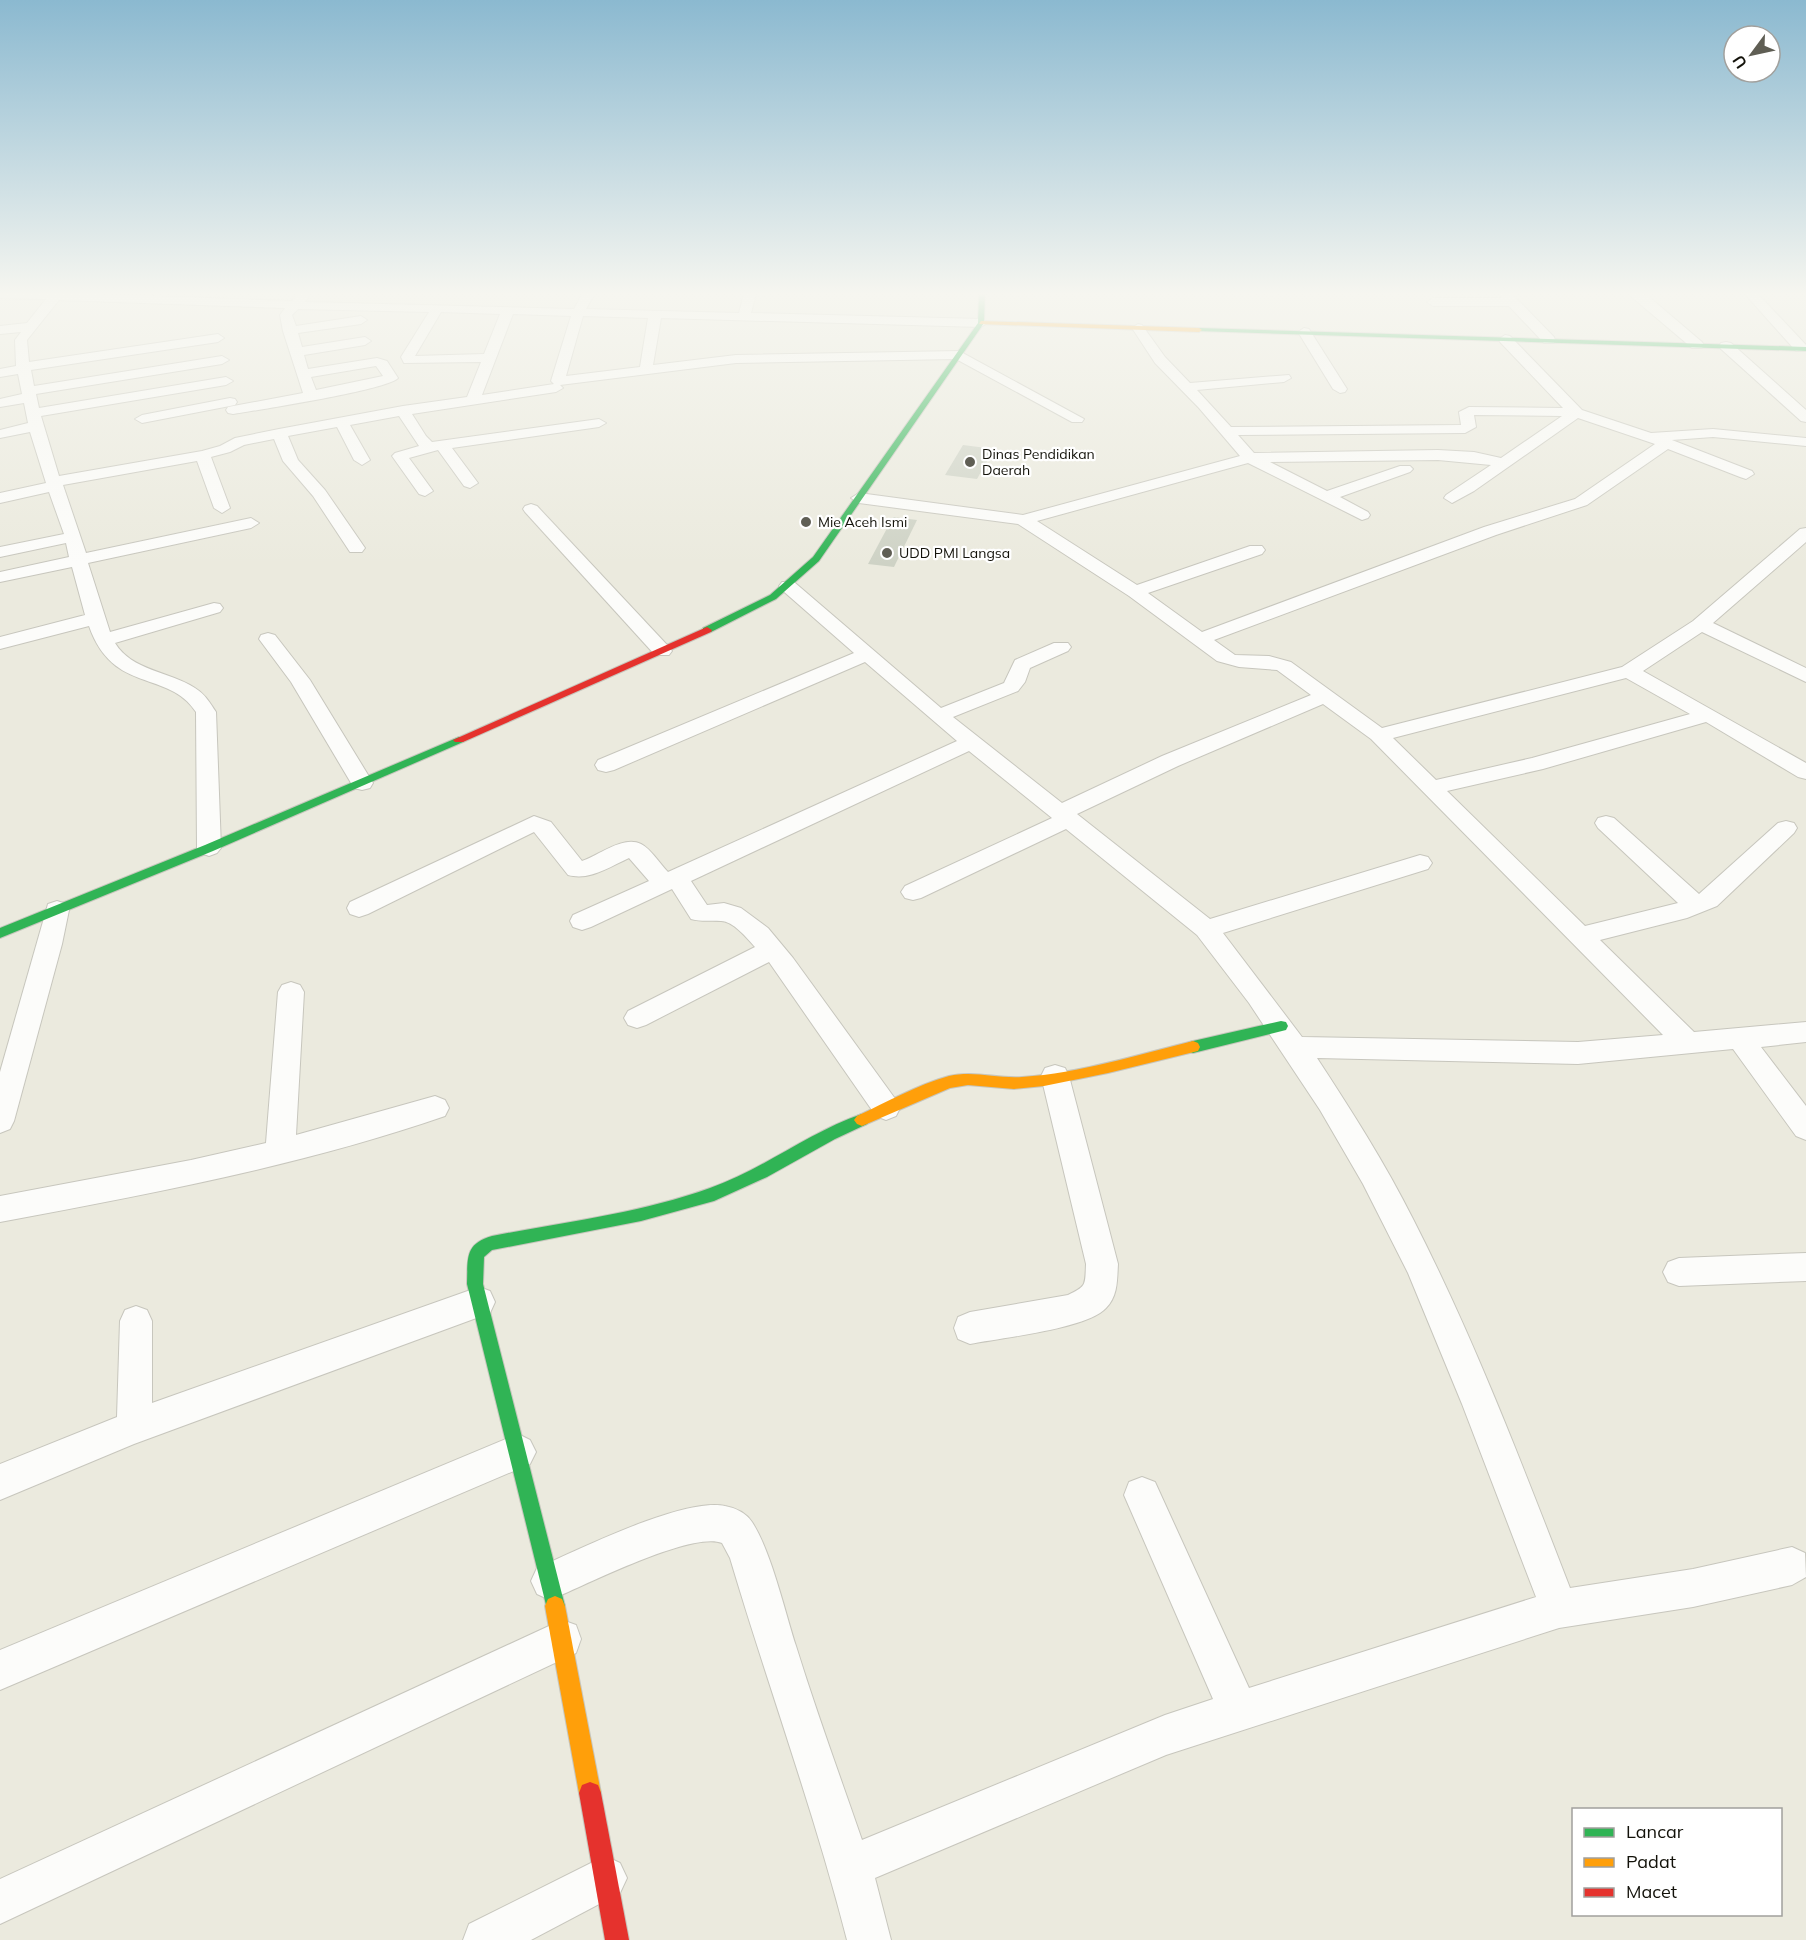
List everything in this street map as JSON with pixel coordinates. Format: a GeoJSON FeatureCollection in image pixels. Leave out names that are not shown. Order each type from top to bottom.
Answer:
{"type":"FeatureCollection","features":[{"type":"Feature","properties":{"kind":"main road"},"geometry":{"type":"LineString","coordinates":[[0,933],[362,783],[742,614],[788,586],[816,559],[938,384]]}},
{"type":"Feature","properties":{"kind":"main road"},"geometry":{"type":"LineString","coordinates":[[617,1940],[550,1581],[475,1284],[477,1254],[485,1245],[530,1234],[641,1214],[714,1194],[886,1108],[964,1078],[1020,1083],[1288,1036]]}},
{"type":"Feature","properties":{"kind":"street"},"geometry":{"type":"LineString","coordinates":[[27,384],[32,407],[73,537],[77,561],[104,640],[111,653],[147,676],[188,691],[203,705],[207,719],[209,848]]}},
{"type":"Feature","properties":{"kind":"street"},"geometry":{"type":"LineString","coordinates":[[0,434],[32,407],[127,384]]}},
{"type":"Feature","properties":{"kind":"street"},"geometry":{"type":"LineString","coordinates":[[0,403],[32,407],[207,384]]}},
{"type":"Feature","properties":{"kind":"street"},"geometry":{"type":"LineString","coordinates":[[0,498],[55,484],[225,449],[235,421],[227,384]]}},
{"type":"Feature","properties":{"kind":"street"},"geometry":{"type":"LineString","coordinates":[[307,384],[312,397]]}},
{"type":"Feature","properties":{"kind":"street"},"geometry":{"type":"LineString","coordinates":[[235,421],[312,397],[375,384]]}},
{"type":"Feature","properties":{"kind":"street"},"geometry":{"type":"LineString","coordinates":[[472,400],[479,384]]}},
{"type":"Feature","properties":{"kind":"street"},"geometry":{"type":"LineString","coordinates":[[1011,384],[1077,419]]}},
{"type":"Feature","properties":{"kind":"street"},"geometry":{"type":"LineString","coordinates":[[1183,384],[1250,458],[1362,515]]}},
{"type":"Feature","properties":{"kind":"street"},"geometry":{"type":"LineString","coordinates":[[1186,387],[1224,384]]}},
{"type":"Feature","properties":{"kind":"street"},"geometry":{"type":"LineString","coordinates":[[1337,384],[1340,389]]}},
{"type":"Feature","properties":{"kind":"street"},"geometry":{"type":"LineString","coordinates":[[1547,384],[1576,413]]}},
{"type":"Feature","properties":{"kind":"street"},"geometry":{"type":"LineString","coordinates":[[1768,384],[1806,418]]}},
{"type":"Feature","properties":{"kind":"street"},"geometry":{"type":"LineString","coordinates":[[142,419],[235,421],[279,433],[403,410],[556,388]]}},
{"type":"Feature","properties":{"kind":"street"},"geometry":{"type":"LineString","coordinates":[[403,410],[423,444],[437,446],[470,483]]}},
{"type":"Feature","properties":{"kind":"street"},"geometry":{"type":"LineString","coordinates":[[1226,431],[1465,429],[1469,427],[1466,412],[1469,411],[1576,413],[1667,443],[1746,474]]}},
{"type":"Feature","properties":{"kind":"street"},"geometry":{"type":"LineString","coordinates":[[1452,498],[1545,432],[1576,413]]}},
{"type":"Feature","properties":{"kind":"street"},"geometry":{"type":"LineString","coordinates":[[341,422],[362,460]]}},
{"type":"Feature","properties":{"kind":"street"},"geometry":{"type":"LineString","coordinates":[[424,491],[399,457],[437,446],[599,423]]}},
{"type":"Feature","properties":{"kind":"street"},"geometry":{"type":"LineString","coordinates":[[279,433],[291,460],[329,507],[356,548]]}},
{"type":"Feature","properties":{"kind":"street"},"geometry":{"type":"LineString","coordinates":[[1649,437],[1682,433],[1713,433],[1806,442]]}},
{"type":"Feature","properties":{"kind":"street"},"geometry":{"type":"LineString","coordinates":[[1200,639],[1490,531],[1581,502],[1667,443]]}},
{"type":"Feature","properties":{"kind":"street"},"geometry":{"type":"LineString","coordinates":[[203,454],[222,508]]}},
{"type":"Feature","properties":{"kind":"street"},"geometry":{"type":"LineString","coordinates":[[859,498],[1023,520],[1250,458],[1438,455],[1474,457],[1503,463]]}},
{"type":"Feature","properties":{"kind":"street"},"geometry":{"type":"LineString","coordinates":[[1326,497],[1405,469]]}},
{"type":"Feature","properties":{"kind":"street"},"geometry":{"type":"LineString","coordinates":[[531,509],[662,651]]}},
{"type":"Feature","properties":{"kind":"street"},"geometry":{"type":"LineString","coordinates":[[1023,520],[1135,592],[1233,661],[1277,663],[1378,735],[1686,1041]]}},
{"type":"Feature","properties":{"kind":"street"},"geometry":{"type":"LineString","coordinates":[[0,577],[251,523]]}},
{"type":"Feature","properties":{"kind":"street"},"geometry":{"type":"LineString","coordinates":[[1378,735],[1629,671],[1702,625],[1806,533]]}},
{"type":"Feature","properties":{"kind":"street"},"geometry":{"type":"LineString","coordinates":[[0,552],[73,537]]}},
{"type":"Feature","properties":{"kind":"street"},"geometry":{"type":"LineString","coordinates":[[1135,592],[1256,550]]}},
{"type":"Feature","properties":{"kind":"street"},"geometry":{"type":"LineString","coordinates":[[788,586],[970,743],[1158,888],[1206,929],[1288,1036],[1355,1143],[1395,1214],[1424,1275],[1491,1429],[1559,1610]]}},
{"type":"Feature","properties":{"kind":"street"},"geometry":{"type":"LineString","coordinates":[[104,640],[214,608]]}},
{"type":"Feature","properties":{"kind":"street"},"geometry":{"type":"LineString","coordinates":[[0,643],[97,618]]}},
{"type":"Feature","properties":{"kind":"street"},"geometry":{"type":"LineString","coordinates":[[1702,625],[1806,676]]}},
{"type":"Feature","properties":{"kind":"street"},"geometry":{"type":"LineString","coordinates":[[268,639],[300,680],[362,783]]}},
{"type":"Feature","properties":{"kind":"street"},"geometry":{"type":"LineString","coordinates":[[938,716],[1011,687],[1017,681],[1022,664],[1061,647]]}},
{"type":"Feature","properties":{"kind":"street"},"geometry":{"type":"LineString","coordinates":[[606,765],[868,654]]}},
{"type":"Feature","properties":{"kind":"street"},"geometry":{"type":"LineString","coordinates":[[1629,671],[1806,772]]}},
{"type":"Feature","properties":{"kind":"street"},"geometry":{"type":"LineString","coordinates":[[913,892],[1170,761],[1326,696]]}},
{"type":"Feature","properties":{"kind":"street"},"geometry":{"type":"LineString","coordinates":[[1430,788],[1535,764],[1708,716]]}},
{"type":"Feature","properties":{"kind":"street"},"geometry":{"type":"LineString","coordinates":[[582,921],[970,743]]}},
{"type":"Feature","properties":{"kind":"street"},"geometry":{"type":"LineString","coordinates":[[358,908],[518,828],[537,822],[548,832],[576,869],[591,866],[625,851],[634,850],[671,881],[700,913],[732,914],[746,923],[799,982],[826,1026],[886,1108]]}},
{"type":"Feature","properties":{"kind":"street"},"geometry":{"type":"LineString","coordinates":[[1606,823],[1696,905]]}},
{"type":"Feature","properties":{"kind":"street"},"geometry":{"type":"LineString","coordinates":[[1580,936],[1708,900],[1786,828]]}},
{"type":"Feature","properties":{"kind":"street"},"geometry":{"type":"LineString","coordinates":[[1206,929],[1420,863]]}},
{"type":"Feature","properties":{"kind":"street"},"geometry":{"type":"LineString","coordinates":[[0,1121],[50,944],[57,910]]}},
{"type":"Feature","properties":{"kind":"street"},"geometry":{"type":"LineString","coordinates":[[637,1018],[771,950]]}},
{"type":"Feature","properties":{"kind":"street"},"geometry":{"type":"LineString","coordinates":[[280,1152],[291,992]]}},
{"type":"Feature","properties":{"kind":"street"},"geometry":{"type":"LineString","coordinates":[[1288,1036],[1578,1053],[1686,1041],[1806,1032]]}},
{"type":"Feature","properties":{"kind":"street"},"geometry":{"type":"LineString","coordinates":[[1740,1038],[1806,1128]]}},
{"type":"Feature","properties":{"kind":"street"},"geometry":{"type":"LineString","coordinates":[[970,1328],[1071,1310],[1094,1299],[1101,1288],[1102,1264],[1055,1076]]}},
{"type":"Feature","properties":{"kind":"street"},"geometry":{"type":"LineString","coordinates":[[0,1209],[191,1173],[280,1152],[435,1108]]}},
{"type":"Feature","properties":{"kind":"street"},"geometry":{"type":"LineString","coordinates":[[1678,1272],[1806,1267]]}},
{"type":"Feature","properties":{"kind":"street"},"geometry":{"type":"LineString","coordinates":[[0,1482],[134,1427],[479,1302]]}},
{"type":"Feature","properties":{"kind":"street"},"geometry":{"type":"LineString","coordinates":[[134,1427],[136,1321]]}},
{"type":"Feature","properties":{"kind":"street"},"geometry":{"type":"LineString","coordinates":[[0,1670],[518,1452]]}},
{"type":"Feature","properties":{"kind":"street"},"geometry":{"type":"LineString","coordinates":[[1142,1494],[1239,1712]]}},
{"type":"Feature","properties":{"kind":"street"},"geometry":{"type":"LineString","coordinates":[[550,1581],[651,1539],[700,1525],[721,1523],[732,1528],[743,1542],[749,1558],[783,1669],[850,1868],[869,1940]]}},
{"type":"Feature","properties":{"kind":"street"},"geometry":{"type":"LineString","coordinates":[[850,1868],[1165,1735],[1559,1610],[1693,1588],[1791,1566]]}},
{"type":"Feature","properties":{"kind":"street"},"geometry":{"type":"LineString","coordinates":[[0,1902],[562,1639]]}},
{"type":"Feature","properties":{"kind":"street"},"geometry":{"type":"LineString","coordinates":[[486,1940],[605,1878]]}},
{"type":"Feature","properties":{"kind":"building","name":"Dinas Pendidikan Daerah"},"geometry":{"type":"Polygon","coordinates":[[[963,445],[994,449],[977,479],[945,475],[963,445]]]}},
{"type":"Feature","properties":{"kind":"building"},"geometry":{"type":"Polygon","coordinates":[[[893,517],[917,520],[894,567],[868,564],[893,517]]]}},
{"type":"Feature","properties":{"kind":"traffic: fast"},"geometry":{"type":"LineString","coordinates":[[707,630],[773,597],[816,559],[939,384]]}},
{"type":"Feature","properties":{"kind":"traffic: fast"},"geometry":{"type":"LineString","coordinates":[[0,933],[209,848],[459,740]]}},
{"type":"Feature","properties":{"kind":"traffic: fast"},"geometry":{"type":"LineString","coordinates":[[1193,1047],[1281,1026]]}},
{"type":"Feature","properties":{"kind":"traffic: fast"},"geometry":{"type":"LineString","coordinates":[[555,1606],[475,1284],[476,1254],[485,1245],[492,1243],[641,1214],[714,1194],[862,1120]]}},
{"type":"Feature","properties":{"kind":"traffic: slow"},"geometry":{"type":"LineString","coordinates":[[862,1120],[917,1094],[959,1080],[1023,1083],[1087,1072],[1193,1047]]}},
{"type":"Feature","properties":{"kind":"traffic: slow"},"geometry":{"type":"LineString","coordinates":[[555,1606],[590,1793]]}},
{"type":"Feature","properties":{"kind":"traffic: jam"},"geometry":{"type":"LineString","coordinates":[[459,740],[707,630]]}},
{"type":"Feature","properties":{"kind":"traffic: jam"},"geometry":{"type":"LineString","coordinates":[[590,1793],[617,1940]]}},
{"type":"Feature","properties":{"kind":"place","name":"Dinas Pendidikan Daerah"},"geometry":{"type":"Point","coordinates":[970,462]}},
{"type":"Feature","properties":{"kind":"place","name":"Mie Aceh Ismi"},"geometry":{"type":"Point","coordinates":[806,522]}},
{"type":"Feature","properties":{"kind":"place","name":"UDD PMI Langsa"},"geometry":{"type":"Point","coordinates":[887,553]}}]}
